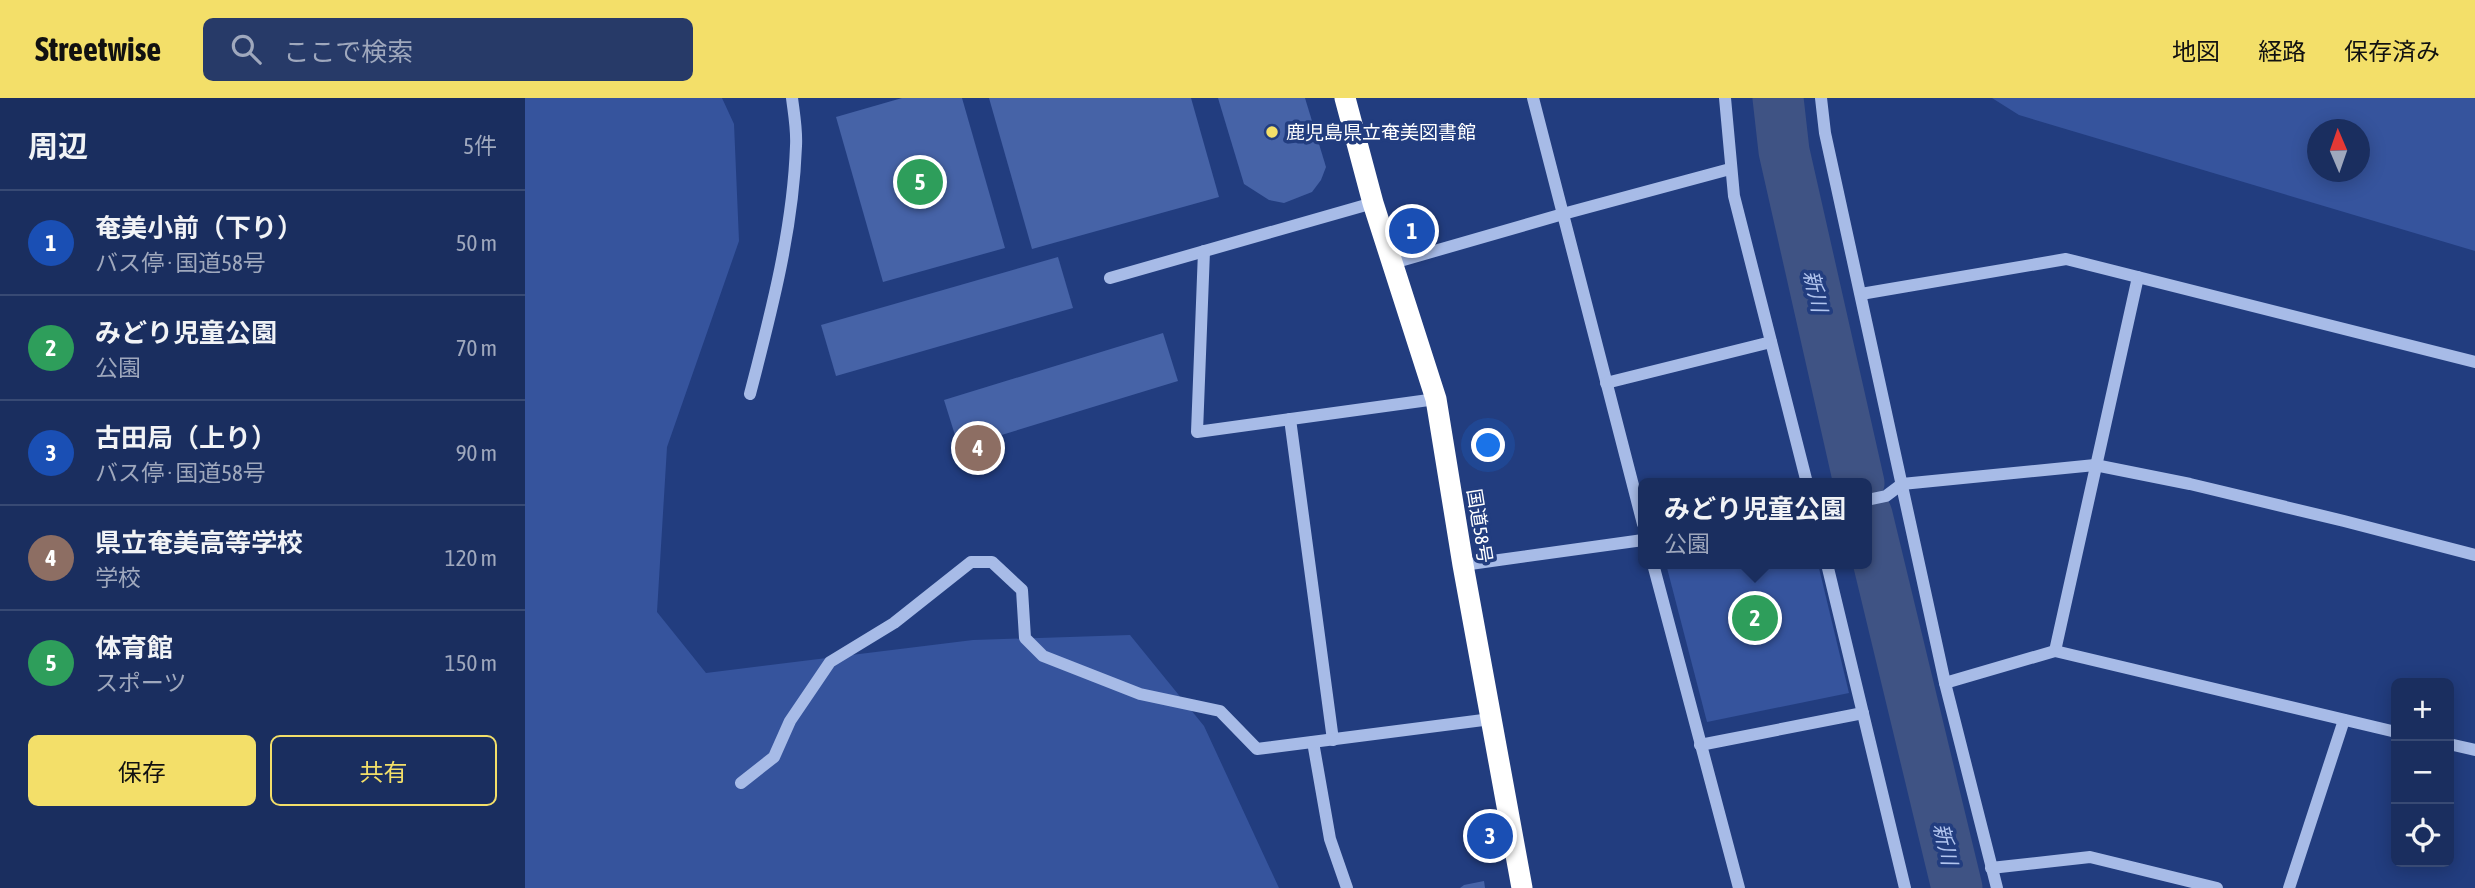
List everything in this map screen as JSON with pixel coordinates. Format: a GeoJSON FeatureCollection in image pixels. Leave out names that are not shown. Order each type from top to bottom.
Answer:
{"type":"FeatureCollection","features":[{"type":"Feature","properties":{"kind":"highway","name":"国道58号"},"geometry":{"type":"LineString","coordinates":[[1345,98],[1373,202],[1436,399],[1463,565],[1522,888]]}},
{"type":"Feature","properties":{"kind":"street"},"geometry":{"type":"LineString","coordinates":[[750,394],[775,295],[787,225],[797,145],[792,98]]}},
{"type":"Feature","properties":{"kind":"street"},"geometry":{"type":"LineString","coordinates":[[1533,98],[1638,505]]}},
{"type":"Feature","properties":{"kind":"street"},"geometry":{"type":"LineString","coordinates":[[1725,98],[1734,196],[1806,478]]}},
{"type":"Feature","properties":{"kind":"street"},"geometry":{"type":"LineString","coordinates":[[1821,98],[1825,133],[1945,684],[1997,888]]}},
{"type":"Feature","properties":{"kind":"street"},"geometry":{"type":"LineString","coordinates":[[1393,263],[1730,169]]}},
{"type":"Feature","properties":{"kind":"street"},"geometry":{"type":"LineString","coordinates":[[1111,278],[1373,202]]}},
{"type":"Feature","properties":{"kind":"street"},"geometry":{"type":"LineString","coordinates":[[1204,251],[1197,432],[1436,399]]}},
{"type":"Feature","properties":{"kind":"street"},"geometry":{"type":"LineString","coordinates":[[1861,294],[2066,259],[2475,362]]}},
{"type":"Feature","properties":{"kind":"street"},"geometry":{"type":"LineString","coordinates":[[2055,651],[2138,277]]}},
{"type":"Feature","properties":{"kind":"street"},"geometry":{"type":"LineString","coordinates":[[1606,383],[1771,342]]}},
{"type":"Feature","properties":{"kind":"street"},"geometry":{"type":"LineString","coordinates":[[1290,419],[1333,740]]}},
{"type":"Feature","properties":{"kind":"street"},"geometry":{"type":"LineString","coordinates":[[1872,499],[1886,496],[1902,484],[2095,465],[2344,520],[2475,555]]}},
{"type":"Feature","properties":{"kind":"street"},"geometry":{"type":"LineString","coordinates":[[1463,565],[1638,541]]}},
{"type":"Feature","properties":{"kind":"street"},"geometry":{"type":"LineString","coordinates":[[741,783],[774,757],[790,721],[830,662],[894,623],[971,562],[992,562],[1022,590],[1025,638],[1043,656],[1140,694],[1220,711],[1257,749],[1491,719]]}},
{"type":"Feature","properties":{"kind":"street"},"geometry":{"type":"LineString","coordinates":[[1654,569],[1739,888]]}},
{"type":"Feature","properties":{"kind":"street"},"geometry":{"type":"LineString","coordinates":[[1828,569],[1905,888]]}},
{"type":"Feature","properties":{"kind":"street"},"geometry":{"type":"LineString","coordinates":[[1945,684],[2055,651],[2391,731]]}},
{"type":"Feature","properties":{"kind":"street"},"geometry":{"type":"LineString","coordinates":[[1700,745],[1863,713]]}},
{"type":"Feature","properties":{"kind":"street"},"geometry":{"type":"LineString","coordinates":[[2289,888],[2344,720]]}},
{"type":"Feature","properties":{"kind":"street"},"geometry":{"type":"LineString","coordinates":[[1313,742],[1330,839],[1347,888]]}},
{"type":"Feature","properties":{"kind":"street"},"geometry":{"type":"LineString","coordinates":[[2454,745],[2475,750]]}},
{"type":"Feature","properties":{"kind":"street"},"geometry":{"type":"LineString","coordinates":[[1991,868],[2090,856],[2217,888]]}},
{"type":"Feature","properties":{"kind":"shaded area"},"geometry":{"type":"Polygon","coordinates":[[[525,98],[722,98],[734,124],[739,241],[667,447],[657,612],[706,673],[973,640],[1130,635],[1204,726],[1279,888],[525,888],[525,98]]]}},
{"type":"Feature","properties":{"kind":"shaded area"},"geometry":{"type":"Polygon","coordinates":[[[1992,98],[2475,98],[2475,251],[2019,115],[1992,98]]]}},
{"type":"Feature","properties":{"kind":"shaded area"},"geometry":{"type":"Polygon","coordinates":[[[1667,569],[1819,569],[1849,693],[1707,722],[1667,569]]]}},
{"type":"Feature","properties":{"kind":"building"},"geometry":{"type":"Polygon","coordinates":[[[902,98],[962,98],[1005,248],[883,282],[836,117],[902,98]]]}},
{"type":"Feature","properties":{"kind":"building"},"geometry":{"type":"Polygon","coordinates":[[[989,98],[1191,98],[1219,197],[1032,249],[989,98]]]}},
{"type":"Feature","properties":{"kind":"building","name":"鹿児島県立奄美図書館"},"geometry":{"type":"Polygon","coordinates":[[[1218,98],[1305,98],[1326,167],[1312,192],[1284,203],[1269,200],[1244,184],[1218,98]]]}},
{"type":"Feature","properties":{"kind":"building"},"geometry":{"type":"Polygon","coordinates":[[[1058,257],[1073,308],[836,376],[821,325],[1058,257]]]}},
{"type":"Feature","properties":{"kind":"building"},"geometry":{"type":"Polygon","coordinates":[[[1163,333],[1178,381],[959,448],[944,400],[1163,333]]]}},
{"type":"Feature","properties":{"kind":"building"},"geometry":{"type":"Polygon","coordinates":[[[1484,881],[1485,888],[1460,888],[1464,885],[1484,881]]]}},
{"type":"Feature","properties":{"kind":"waterway","name":"新川"},"geometry":{"type":"LineString","coordinates":[[1778,98],[1784,151],[1858,478]]}},
{"type":"Feature","properties":{"kind":"waterway","name":"新川"},"geometry":{"type":"LineString","coordinates":[[1872,536],[1957,888]]}},
{"type":"Feature","properties":{"kind":"place","name":"鹿児島県立奄美図書館"},"geometry":{"type":"Point","coordinates":[1272,132]}},
{"type":"Feature","properties":{"kind":"place","name":"体育館"},"geometry":{"type":"Point","coordinates":[920,182]}},
{"type":"Feature","properties":{"kind":"place","name":"奄美小前（下り）"},"geometry":{"type":"Point","coordinates":[1412,231]}},
{"type":"Feature","properties":{"kind":"place","name":"県立奄美高等学校"},"geometry":{"type":"Point","coordinates":[978,448]}},
{"type":"Feature","properties":{"kind":"place","name":"みどり児童公園"},"geometry":{"type":"Point","coordinates":[1755,618]}},
{"type":"Feature","properties":{"kind":"place","name":"古田局（上り）"},"geometry":{"type":"Point","coordinates":[1490,836]}}]}
